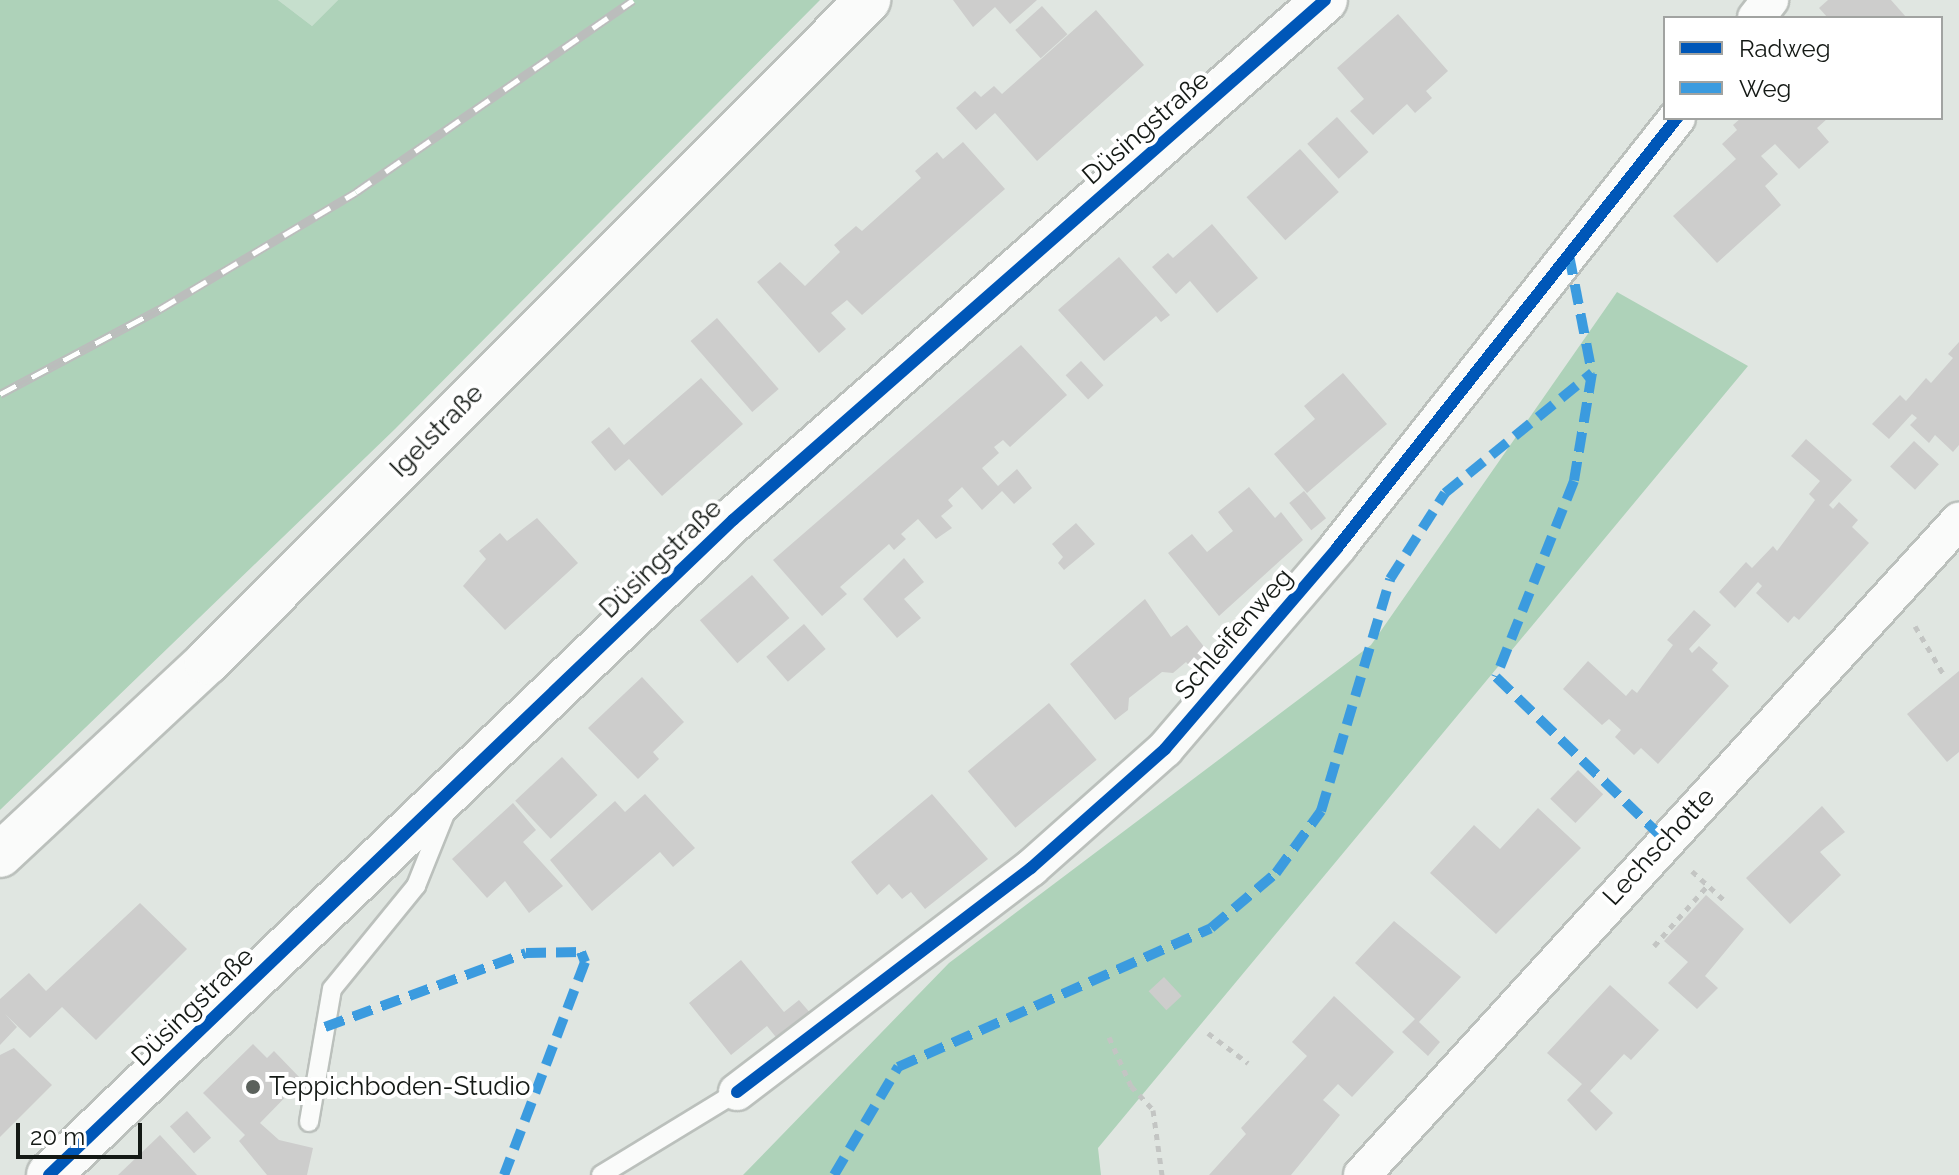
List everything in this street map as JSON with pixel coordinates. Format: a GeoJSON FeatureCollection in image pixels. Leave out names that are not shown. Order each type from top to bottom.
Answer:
{"type":"FeatureCollection","features":[{"type":"Feature","properties":{"kind":"main road","name":"Igelstraße"},"geometry":{"type":"LineString","coordinates":[[0,855],[207,662],[868,0]]}},
{"type":"Feature","properties":{"kind":"main road","name":"Düsingstraße"},"geometry":{"type":"LineString","coordinates":[[49,1175],[733,520],[1325,0]]}},
{"type":"Feature","properties":{"kind":"street"},"geometry":{"type":"LineString","coordinates":[[1758,16],[1770,0]]}},
{"type":"Feature","properties":{"kind":"street","name":"Schleifenweg"},"geometry":{"type":"LineString","coordinates":[[737,1092],[1031,868],[1165,749],[1337,548],[1675,120]]}},
{"type":"Feature","properties":{"kind":"street","name":"Lechschotte"},"geometry":{"type":"LineString","coordinates":[[1362,1175],[1959,521]]}},
{"type":"Feature","properties":{"kind":"lane"},"geometry":{"type":"LineString","coordinates":[[309,1122],[332,989],[416,886],[456,785]]}},
{"type":"Feature","properties":{"kind":"lane"},"geometry":{"type":"LineString","coordinates":[[601,1175],[737,1092]]}},
{"type":"Feature","properties":{"kind":"path"},"geometry":{"type":"LineString","coordinates":[[1895,591],[1945,677]]}},
{"type":"Feature","properties":{"kind":"path"},"geometry":{"type":"LineString","coordinates":[[1654,946],[1708,885]]}},
{"type":"Feature","properties":{"kind":"path"},"geometry":{"type":"LineString","coordinates":[[1208,1033],[1248,1063]]}},
{"type":"Feature","properties":{"kind":"path"},"geometry":{"type":"LineString","coordinates":[[1109,1037],[1131,1086],[1153,1110],[1162,1175]]}},
{"type":"Feature","properties":{"kind":"green space"},"geometry":{"type":"Polygon","coordinates":[[[0,0],[278,0],[312,26],[338,0],[820,0],[395,429],[0,810],[0,0]]]}},
{"type":"Feature","properties":{"kind":"green space"},"geometry":{"type":"Polygon","coordinates":[[[278,0],[338,0],[312,26],[278,0]]]}},
{"type":"Feature","properties":{"kind":"green space"},"geometry":{"type":"Polygon","coordinates":[[[1617,292],[1748,366],[1098,1148],[1101,1175],[743,1175],[949,963],[1371,645],[1617,292]]]}},
{"type":"Feature","properties":{"kind":"building"},"geometry":{"type":"Polygon","coordinates":[[[953,0],[1037,0],[1010,24],[995,7],[973,27],[953,0]]]}},
{"type":"Feature","properties":{"kind":"building"},"geometry":{"type":"Polygon","coordinates":[[[1828,0],[1891,0],[1905,16],[1826,16],[1819,8],[1828,0]]]}},
{"type":"Feature","properties":{"kind":"building"},"geometry":{"type":"Polygon","coordinates":[[[1042,6],[1067,34],[1041,58],[1015,30],[1042,6]]]}},
{"type":"Feature","properties":{"kind":"building"},"geometry":{"type":"Polygon","coordinates":[[[1096,10],[1144,65],[1037,161],[995,113],[976,130],[956,108],[975,91],[981,97],[994,86],[1002,94],[1096,10]]]}},
{"type":"Feature","properties":{"kind":"building"},"geometry":{"type":"Polygon","coordinates":[[[1398,14],[1448,71],[1426,91],[1432,98],[1415,113],[1407,104],[1373,135],[1350,111],[1364,99],[1337,68],[1398,14]]]}},
{"type":"Feature","properties":{"kind":"building"},"geometry":{"type":"Polygon","coordinates":[[[1337,117],[1368,152],[1339,179],[1307,144],[1337,117]]]}},
{"type":"Feature","properties":{"kind":"building"},"geometry":{"type":"Polygon","coordinates":[[[1739,120],[1826,120],[1817,128],[1829,142],[1799,169],[1775,144],[1761,156],[1778,174],[1765,186],[1781,205],[1717,263],[1673,216],[1736,159],[1722,144],[1737,130],[1733,125],[1739,120]]]}},
{"type":"Feature","properties":{"kind":"building"},"geometry":{"type":"Polygon","coordinates":[[[963,142],[1005,189],[862,315],[847,300],[831,313],[846,329],[819,353],[757,282],[780,262],[805,286],[840,252],[834,245],[856,226],[862,231],[921,178],[915,171],[937,152],[943,159],[963,142]]]}},
{"type":"Feature","properties":{"kind":"building"},"geometry":{"type":"Polygon","coordinates":[[[1300,149],[1339,192],[1285,240],[1246,197],[1300,149]]]}},
{"type":"Feature","properties":{"kind":"building"},"geometry":{"type":"Polygon","coordinates":[[[1212,224],[1258,278],[1217,313],[1190,281],[1176,294],[1152,267],[1168,253],[1173,258],[1212,224]]]}},
{"type":"Feature","properties":{"kind":"building"},"geometry":{"type":"Polygon","coordinates":[[[1119,257],[1170,315],[1161,322],[1156,316],[1104,361],[1058,310],[1119,257]]]}},
{"type":"Feature","properties":{"kind":"building"},"geometry":{"type":"Polygon","coordinates":[[[717,318],[779,389],[752,412],[691,341],[717,318]]]}},
{"type":"Feature","properties":{"kind":"building"},"geometry":{"type":"Polygon","coordinates":[[[1959,342],[1959,445],[1953,452],[1935,435],[1929,443],[1910,425],[1917,418],[1912,414],[1889,439],[1872,424],[1900,395],[1906,401],[1926,378],[1931,383],[1953,358],[1948,354],[1959,342]]]}},
{"type":"Feature","properties":{"kind":"building"},"geometry":{"type":"Polygon","coordinates":[[[1021,345],[1067,395],[1010,447],[1003,440],[994,447],[999,453],[982,468],[998,486],[1017,469],[1032,488],[1014,504],[1002,491],[982,510],[962,487],[948,500],[953,506],[941,516],[952,528],[936,539],[918,519],[901,534],[906,539],[894,550],[889,544],[840,587],[847,594],[822,616],[773,560],[1021,345]]]}},
{"type":"Feature","properties":{"kind":"building"},"geometry":{"type":"Polygon","coordinates":[[[1081,361],[1104,385],[1088,399],[1066,375],[1081,361]]]}},
{"type":"Feature","properties":{"kind":"building"},"geometry":{"type":"Polygon","coordinates":[[[1343,373],[1387,424],[1307,493],[1274,454],[1315,419],[1304,406],[1343,373]]]}},
{"type":"Feature","properties":{"kind":"building"},"geometry":{"type":"Polygon","coordinates":[[[701,378],[743,424],[662,496],[629,459],[615,471],[591,442],[609,427],[624,445],[701,378]]]}},
{"type":"Feature","properties":{"kind":"building"},"geometry":{"type":"Polygon","coordinates":[[[1806,439],[1852,480],[1829,505],[1833,509],[1839,502],[1858,520],[1852,527],[1869,543],[1799,620],[1794,616],[1788,623],[1756,593],[1762,586],[1758,582],[1735,608],[1719,592],[1746,562],[1752,568],[1773,546],[1777,551],[1815,500],[1809,494],[1820,481],[1791,456],[1806,439]]]}},
{"type":"Feature","properties":{"kind":"building"},"geometry":{"type":"Polygon","coordinates":[[[1914,441],[1939,464],[1915,490],[1890,467],[1914,441]]]}},
{"type":"Feature","properties":{"kind":"building"},"geometry":{"type":"Polygon","coordinates":[[[1249,487],[1275,518],[1281,512],[1303,540],[1219,616],[1168,553],[1192,534],[1207,552],[1233,531],[1218,512],[1249,487]]]}},
{"type":"Feature","properties":{"kind":"building"},"geometry":{"type":"Polygon","coordinates":[[[1304,491],[1326,518],[1311,530],[1289,503],[1304,491]]]}},
{"type":"Feature","properties":{"kind":"building"},"geometry":{"type":"Polygon","coordinates":[[[537,518],[578,563],[505,630],[463,586],[486,559],[479,551],[500,533],[507,541],[537,518]]]}},
{"type":"Feature","properties":{"kind":"building"},"geometry":{"type":"Polygon","coordinates":[[[1076,523],[1095,544],[1064,570],[1058,563],[1063,557],[1052,544],[1076,523]]]}},
{"type":"Feature","properties":{"kind":"building"},"geometry":{"type":"Polygon","coordinates":[[[904,558],[924,582],[904,599],[921,618],[897,638],[863,599],[904,558]]]}},
{"type":"Feature","properties":{"kind":"building"},"geometry":{"type":"Polygon","coordinates":[[[752,575],[789,618],[737,663],[700,620],[752,575]]]}},
{"type":"Feature","properties":{"kind":"building"},"geometry":{"type":"Polygon","coordinates":[[[1145,599],[1171,637],[1187,625],[1212,657],[1194,671],[1186,662],[1173,673],[1162,672],[1129,698],[1128,710],[1115,720],[1070,664],[1145,599]]]}},
{"type":"Feature","properties":{"kind":"building"},"geometry":{"type":"Polygon","coordinates":[[[1694,610],[1711,625],[1689,649],[1692,653],[1699,646],[1718,663],[1712,670],[1729,686],[1658,764],[1641,748],[1634,755],[1615,737],[1621,730],[1609,719],[1602,725],[1563,689],[1588,661],[1626,696],[1632,689],[1637,693],[1673,645],[1667,640],[1694,610]]]}},
{"type":"Feature","properties":{"kind":"building"},"geometry":{"type":"Polygon","coordinates":[[[804,624],[826,649],[788,682],[766,657],[804,624]]]}},
{"type":"Feature","properties":{"kind":"building"},"geometry":{"type":"Polygon","coordinates":[[[1959,671],[1959,752],[1947,762],[1907,714],[1959,671]]]}},
{"type":"Feature","properties":{"kind":"building"},"geometry":{"type":"Polygon","coordinates":[[[642,677],[684,722],[653,752],[659,759],[638,779],[588,728],[642,677]]]}},
{"type":"Feature","properties":{"kind":"building"},"geometry":{"type":"Polygon","coordinates":[[[1049,703],[1097,760],[1015,828],[968,771],[1049,703]]]}},
{"type":"Feature","properties":{"kind":"building"},"geometry":{"type":"Polygon","coordinates":[[[562,757],[597,795],[551,839],[515,801],[562,757]]]}},
{"type":"Feature","properties":{"kind":"building"},"geometry":{"type":"Polygon","coordinates":[[[1578,770],[1603,794],[1575,823],[1550,799],[1578,770]]]}},
{"type":"Feature","properties":{"kind":"building"},"geometry":{"type":"Polygon","coordinates":[[[645,794],[695,848],[673,867],[660,852],[592,911],[550,860],[615,801],[625,812],[645,794]]]}},
{"type":"Feature","properties":{"kind":"building"},"geometry":{"type":"Polygon","coordinates":[[[932,794],[988,859],[925,909],[911,892],[902,899],[889,884],[877,895],[851,862],[932,794]]]}},
{"type":"Feature","properties":{"kind":"building"},"geometry":{"type":"Polygon","coordinates":[[[513,803],[536,830],[523,842],[563,886],[529,913],[505,881],[487,898],[452,859],[513,803]]]}},
{"type":"Feature","properties":{"kind":"building"},"geometry":{"type":"Polygon","coordinates":[[[1822,806],[1845,832],[1820,852],[1841,875],[1790,924],[1746,878],[1822,806]]]}},
{"type":"Feature","properties":{"kind":"building"},"geometry":{"type":"Polygon","coordinates":[[[1538,808],[1581,848],[1496,934],[1430,873],[1474,825],[1500,849],[1538,808]]]}},
{"type":"Feature","properties":{"kind":"building"},"geometry":{"type":"Polygon","coordinates":[[[1706,895],[1744,929],[1705,976],[1718,988],[1697,1009],[1668,983],[1688,962],[1664,941],[1706,895]]]}},
{"type":"Feature","properties":{"kind":"building"},"geometry":{"type":"Polygon","coordinates":[[[140,903],[187,949],[96,1040],[62,1007],[30,1038],[5,1014],[17,1027],[0,1045],[0,999],[29,973],[46,991],[140,903]]]}},
{"type":"Feature","properties":{"kind":"building"},"geometry":{"type":"Polygon","coordinates":[[[1394,921],[1461,977],[1419,1022],[1440,1042],[1428,1056],[1402,1032],[1415,1019],[1355,963],[1394,921]]]}},
{"type":"Feature","properties":{"kind":"building"},"geometry":{"type":"Polygon","coordinates":[[[741,960],[784,1012],[799,1000],[812,1015],[779,1041],[767,1026],[731,1055],[689,1003],[741,960]]]}},
{"type":"Feature","properties":{"kind":"building"},"geometry":{"type":"Polygon","coordinates":[[[1164,977],[1182,996],[1166,1010],[1149,991],[1164,977]]]}},
{"type":"Feature","properties":{"kind":"building"},"geometry":{"type":"Polygon","coordinates":[[[1610,985],[1659,1030],[1631,1060],[1624,1054],[1590,1091],[1613,1113],[1596,1131],[1567,1100],[1582,1084],[1547,1053],[1610,985]]]}},
{"type":"Feature","properties":{"kind":"building"},"geometry":{"type":"Polygon","coordinates":[[[1334,996],[1394,1052],[1352,1097],[1338,1084],[1323,1100],[1340,1115],[1291,1175],[1209,1175],[1246,1134],[1241,1128],[1307,1056],[1292,1042],[1334,996]]]}},
{"type":"Feature","properties":{"kind":"building","name":"Teppichboden-Studio"},"geometry":{"type":"Polygon","coordinates":[[[253,1044],[267,1058],[274,1051],[302,1080],[260,1123],[279,1140],[313,1148],[307,1175],[267,1175],[239,1141],[245,1135],[203,1093],[253,1044]]]}},
{"type":"Feature","properties":{"kind":"building"},"geometry":{"type":"Polygon","coordinates":[[[14,1048],[52,1085],[0,1137],[0,1055],[14,1048]]]}},
{"type":"Feature","properties":{"kind":"building"},"geometry":{"type":"Polygon","coordinates":[[[187,1111],[211,1138],[194,1153],[170,1126],[187,1111]]]}},
{"type":"Feature","properties":{"kind":"building"},"geometry":{"type":"Polygon","coordinates":[[[160,1135],[197,1175],[118,1175],[160,1135]]]}},
{"type":"Feature","properties":{"kind":"railway"},"geometry":{"type":"LineString","coordinates":[[0,394],[160,309],[356,192],[633,0]]}},
{"type":"Feature","properties":{"kind":"marked path"},"geometry":{"type":"LineString","coordinates":[[1569,255],[1592,373],[1574,481],[1496,677],[1666,841]]}},
{"type":"Feature","properties":{"kind":"marked path"},"geometry":{"type":"LineString","coordinates":[[834,1175],[898,1067],[1211,928],[1276,873],[1321,811],[1390,579],[1445,493],[1592,373]]}},
{"type":"Feature","properties":{"kind":"marked path"},"geometry":{"type":"LineString","coordinates":[[325,1027],[526,953],[581,952],[585,962],[504,1175]]}},
{"type":"Feature","properties":{"kind":"cycle path"},"geometry":{"type":"LineString","coordinates":[[49,1175],[733,520],[1325,0]]}},
{"type":"Feature","properties":{"kind":"cycle path"},"geometry":{"type":"LineString","coordinates":[[737,1092],[1031,868],[1165,749],[1337,548],[1675,120]]}},
{"type":"Feature","properties":{"kind":"place","name":"Teppichboden-Studio"},"geometry":{"type":"Point","coordinates":[253,1087]}}]}
